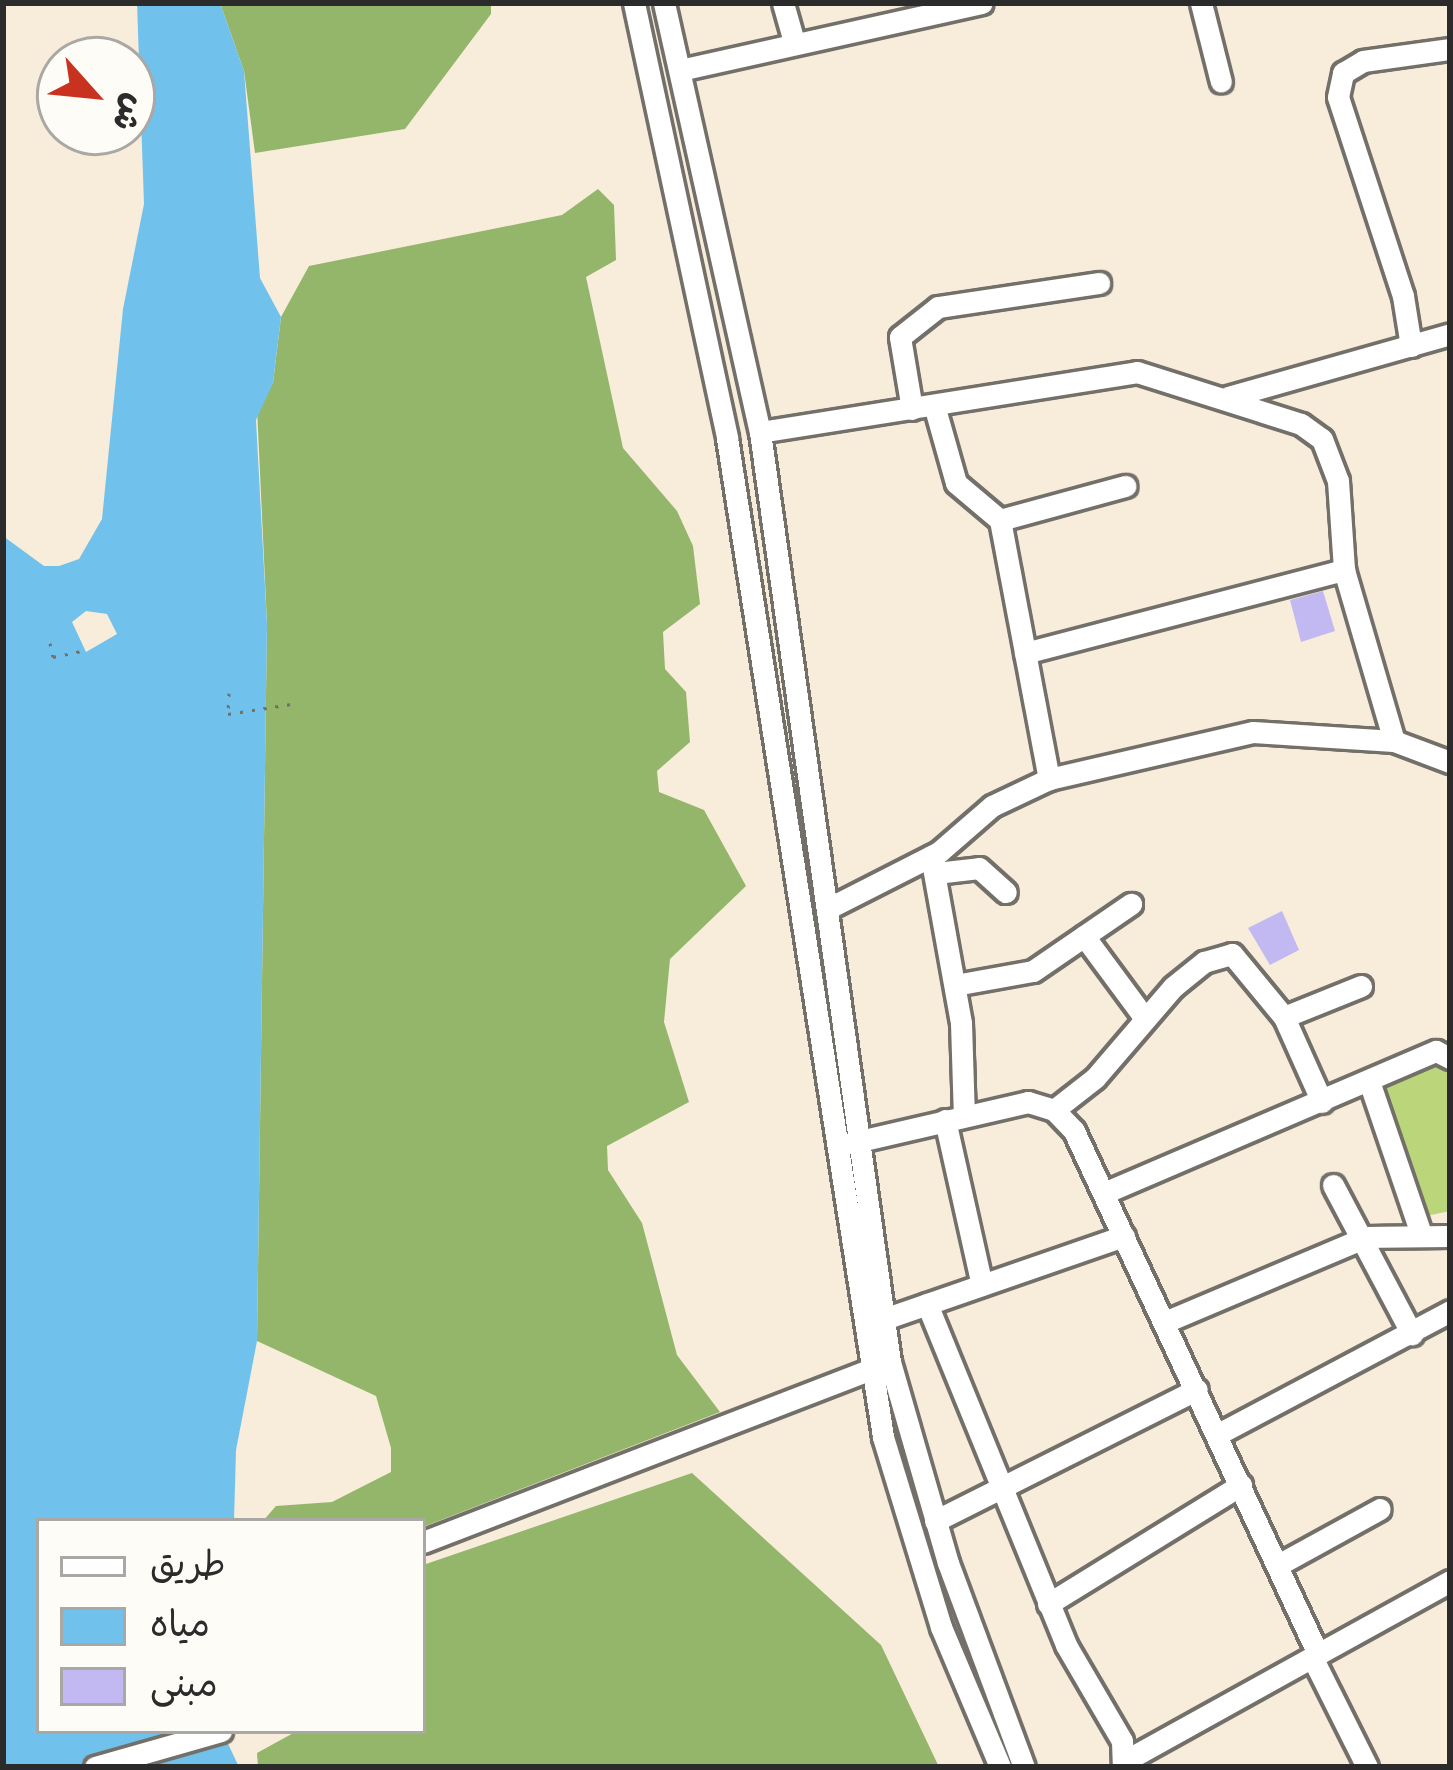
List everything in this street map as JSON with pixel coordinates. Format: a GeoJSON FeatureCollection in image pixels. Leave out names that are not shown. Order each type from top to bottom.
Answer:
{"type":"FeatureCollection","features":[{"type":"Feature","properties":{"kind":"street"},"geometry":{"type":"LineString","coordinates":[[634,3],[727,438],[884,1319],[881,1366],[1024,1767]]}},
{"type":"Feature","properties":{"kind":"street"},"geometry":{"type":"LineString","coordinates":[[664,3],[760,432],[826,909],[849,1143],[881,1366],[920,1564],[1000,1767]]}},
{"type":"Feature","properties":{"kind":"street"},"geometry":{"type":"LineString","coordinates":[[783,3],[794,42]]}},
{"type":"Feature","properties":{"kind":"street"},"geometry":{"type":"LineString","coordinates":[[648,61],[678,62],[794,42],[982,3]]}},
{"type":"Feature","properties":{"kind":"street"},"geometry":{"type":"LineString","coordinates":[[1201,3],[1220,82]]}},
{"type":"Feature","properties":{"kind":"street"},"geometry":{"type":"LineString","coordinates":[[1411,346],[1403,296],[1338,97],[1343,73],[1363,61],[1450,50]]}},
{"type":"Feature","properties":{"kind":"street"},"geometry":{"type":"LineString","coordinates":[[661,116],[689,110]]}},
{"type":"Feature","properties":{"kind":"street"},"geometry":{"type":"LineString","coordinates":[[1049,778],[1000,520],[956,483],[900,338],[938,307],[1099,283]]}},
{"type":"Feature","properties":{"kind":"street"},"geometry":{"type":"LineString","coordinates":[[1228,398],[1450,334]]}},
{"type":"Feature","properties":{"kind":"street"},"geometry":{"type":"LineString","coordinates":[[760,432],[1137,372],[1228,398],[1322,439],[1338,481],[1344,570],[1394,741]]}},
{"type":"Feature","properties":{"kind":"street"},"geometry":{"type":"LineString","coordinates":[[1000,520],[1125,486]]}},
{"type":"Feature","properties":{"kind":"street"},"geometry":{"type":"LineString","coordinates":[[1025,653],[1344,570]]}},
{"type":"Feature","properties":{"kind":"street"},"geometry":{"type":"LineString","coordinates":[[826,909],[933,865],[992,806],[1049,778],[1253,732],[1394,741],[1450,762]]}},
{"type":"Feature","properties":{"kind":"street"},"geometry":{"type":"LineString","coordinates":[[933,865],[979,868],[1006,892]]}},
{"type":"Feature","properties":{"kind":"street"},"geometry":{"type":"LineString","coordinates":[[933,865],[955,985],[955,1118],[982,1285]]}},
{"type":"Feature","properties":{"kind":"street"},"geometry":{"type":"LineString","coordinates":[[955,985],[1033,971],[1130,904]]}},
{"type":"Feature","properties":{"kind":"street"},"geometry":{"type":"LineString","coordinates":[[1084,937],[1144,1017]]}},
{"type":"Feature","properties":{"kind":"street"},"geometry":{"type":"LineString","coordinates":[[1054,1110],[1095,1078],[1144,1017],[1204,962],[1232,954],[1284,1017],[1322,1102]]}},
{"type":"Feature","properties":{"kind":"street"},"geometry":{"type":"LineString","coordinates":[[1284,1017],[1361,986]]}},
{"type":"Feature","properties":{"kind":"street"},"geometry":{"type":"LineString","coordinates":[[1104,1193],[1436,1051],[1450,1058]]}},
{"type":"Feature","properties":{"kind":"street"},"geometry":{"type":"LineString","coordinates":[[1369,1081],[1420,1232]]}},
{"type":"Feature","properties":{"kind":"street"},"geometry":{"type":"LineString","coordinates":[[849,1143],[1028,1102],[1054,1110],[1074,1131],[1218,1434],[1366,1767]]}},
{"type":"Feature","properties":{"kind":"street"},"geometry":{"type":"LineString","coordinates":[[1334,1185],[1366,1238],[1412,1334]]}},
{"type":"Feature","properties":{"kind":"street"},"geometry":{"type":"LineString","coordinates":[[1165,1322],[1366,1238],[1420,1232],[1450,1236]]}},
{"type":"Feature","properties":{"kind":"street"},"geometry":{"type":"LineString","coordinates":[[884,1319],[1124,1236]]}},
{"type":"Feature","properties":{"kind":"street"},"geometry":{"type":"LineString","coordinates":[[927,1304],[1048,1604],[1122,1741],[1123,1764],[1450,1581]]}},
{"type":"Feature","properties":{"kind":"street"},"geometry":{"type":"LineString","coordinates":[[1218,1434],[1450,1311]]}},
{"type":"Feature","properties":{"kind":"street"},"geometry":{"type":"LineString","coordinates":[[426,1541],[881,1366]]}},
{"type":"Feature","properties":{"kind":"street"},"geometry":{"type":"LineString","coordinates":[[935,1521],[1197,1389]]}},
{"type":"Feature","properties":{"kind":"street"},"geometry":{"type":"LineString","coordinates":[[1048,1604],[1241,1485]]}},
{"type":"Feature","properties":{"kind":"street"},"geometry":{"type":"LineString","coordinates":[[1278,1565],[1380,1509]]}},
{"type":"Feature","properties":{"kind":"street"},"geometry":{"type":"LineString","coordinates":[[95,1767],[210,1734]]}},
{"type":"Feature","properties":{"kind":"path"},"geometry":{"type":"LineString","coordinates":[[50,643],[53,657],[81,651]]}},
{"type":"Feature","properties":{"kind":"path"},"geometry":{"type":"LineString","coordinates":[[229,694],[228,714],[291,704]]}},
{"type":"Feature","properties":{"kind":"green space"},"geometry":{"type":"Polygon","coordinates":[[[220,3],[491,3],[491,14],[405,129],[255,153],[244,71],[220,3]]]}},
{"type":"Feature","properties":{"kind":"green space"},"geometry":{"type":"Polygon","coordinates":[[[598,189],[614,205],[616,260],[586,277],[623,448],[677,511],[693,546],[700,604],[663,632],[665,669],[686,692],[690,742],[657,771],[659,792],[704,810],[746,886],[670,959],[664,1022],[689,1102],[607,1146],[608,1170],[642,1223],[677,1355],[720,1412],[426,1526],[426,1518],[266,1518],[276,1506],[332,1502],[391,1472],[391,1448],[376,1396],[257,1341],[267,624],[257,408],[273,383],[281,317],[309,266],[562,215],[598,189]]]}},
{"type":"Feature","properties":{"kind":"green space"},"geometry":{"type":"Polygon","coordinates":[[[1429,1058],[1450,1065],[1450,1211],[1426,1216],[1382,1081],[1429,1058]]]}},
{"type":"Feature","properties":{"kind":"green space"},"geometry":{"type":"Polygon","coordinates":[[[692,1473],[881,1645],[939,1767],[258,1767],[257,1753],[292,1734],[426,1734],[426,1564],[692,1473]]]}},
{"type":"Feature","properties":{"kind":"water"},"geometry":{"type":"Polygon","coordinates":[[[137,3],[220,3],[244,71],[260,278],[281,317],[273,383],[256,420],[267,624],[257,1341],[236,1450],[234,1518],[36,1518],[36,1734],[223,1734],[239,1767],[3,1767],[3,536],[44,566],[59,566],[79,559],[102,519],[123,309],[144,204],[142,156],[156,156],[156,36],[138,36],[137,3]],[[86,611],[72,622],[86,652],[117,634],[107,614],[86,611]]]}},
{"type":"Feature","properties":{"kind":"building"},"geometry":{"type":"Polygon","coordinates":[[[1323,591],[1335,631],[1301,642],[1290,600],[1323,591]]]}},
{"type":"Feature","properties":{"kind":"building"},"geometry":{"type":"Polygon","coordinates":[[[1282,911],[1299,950],[1270,965],[1248,928],[1282,911]]]}}]}
